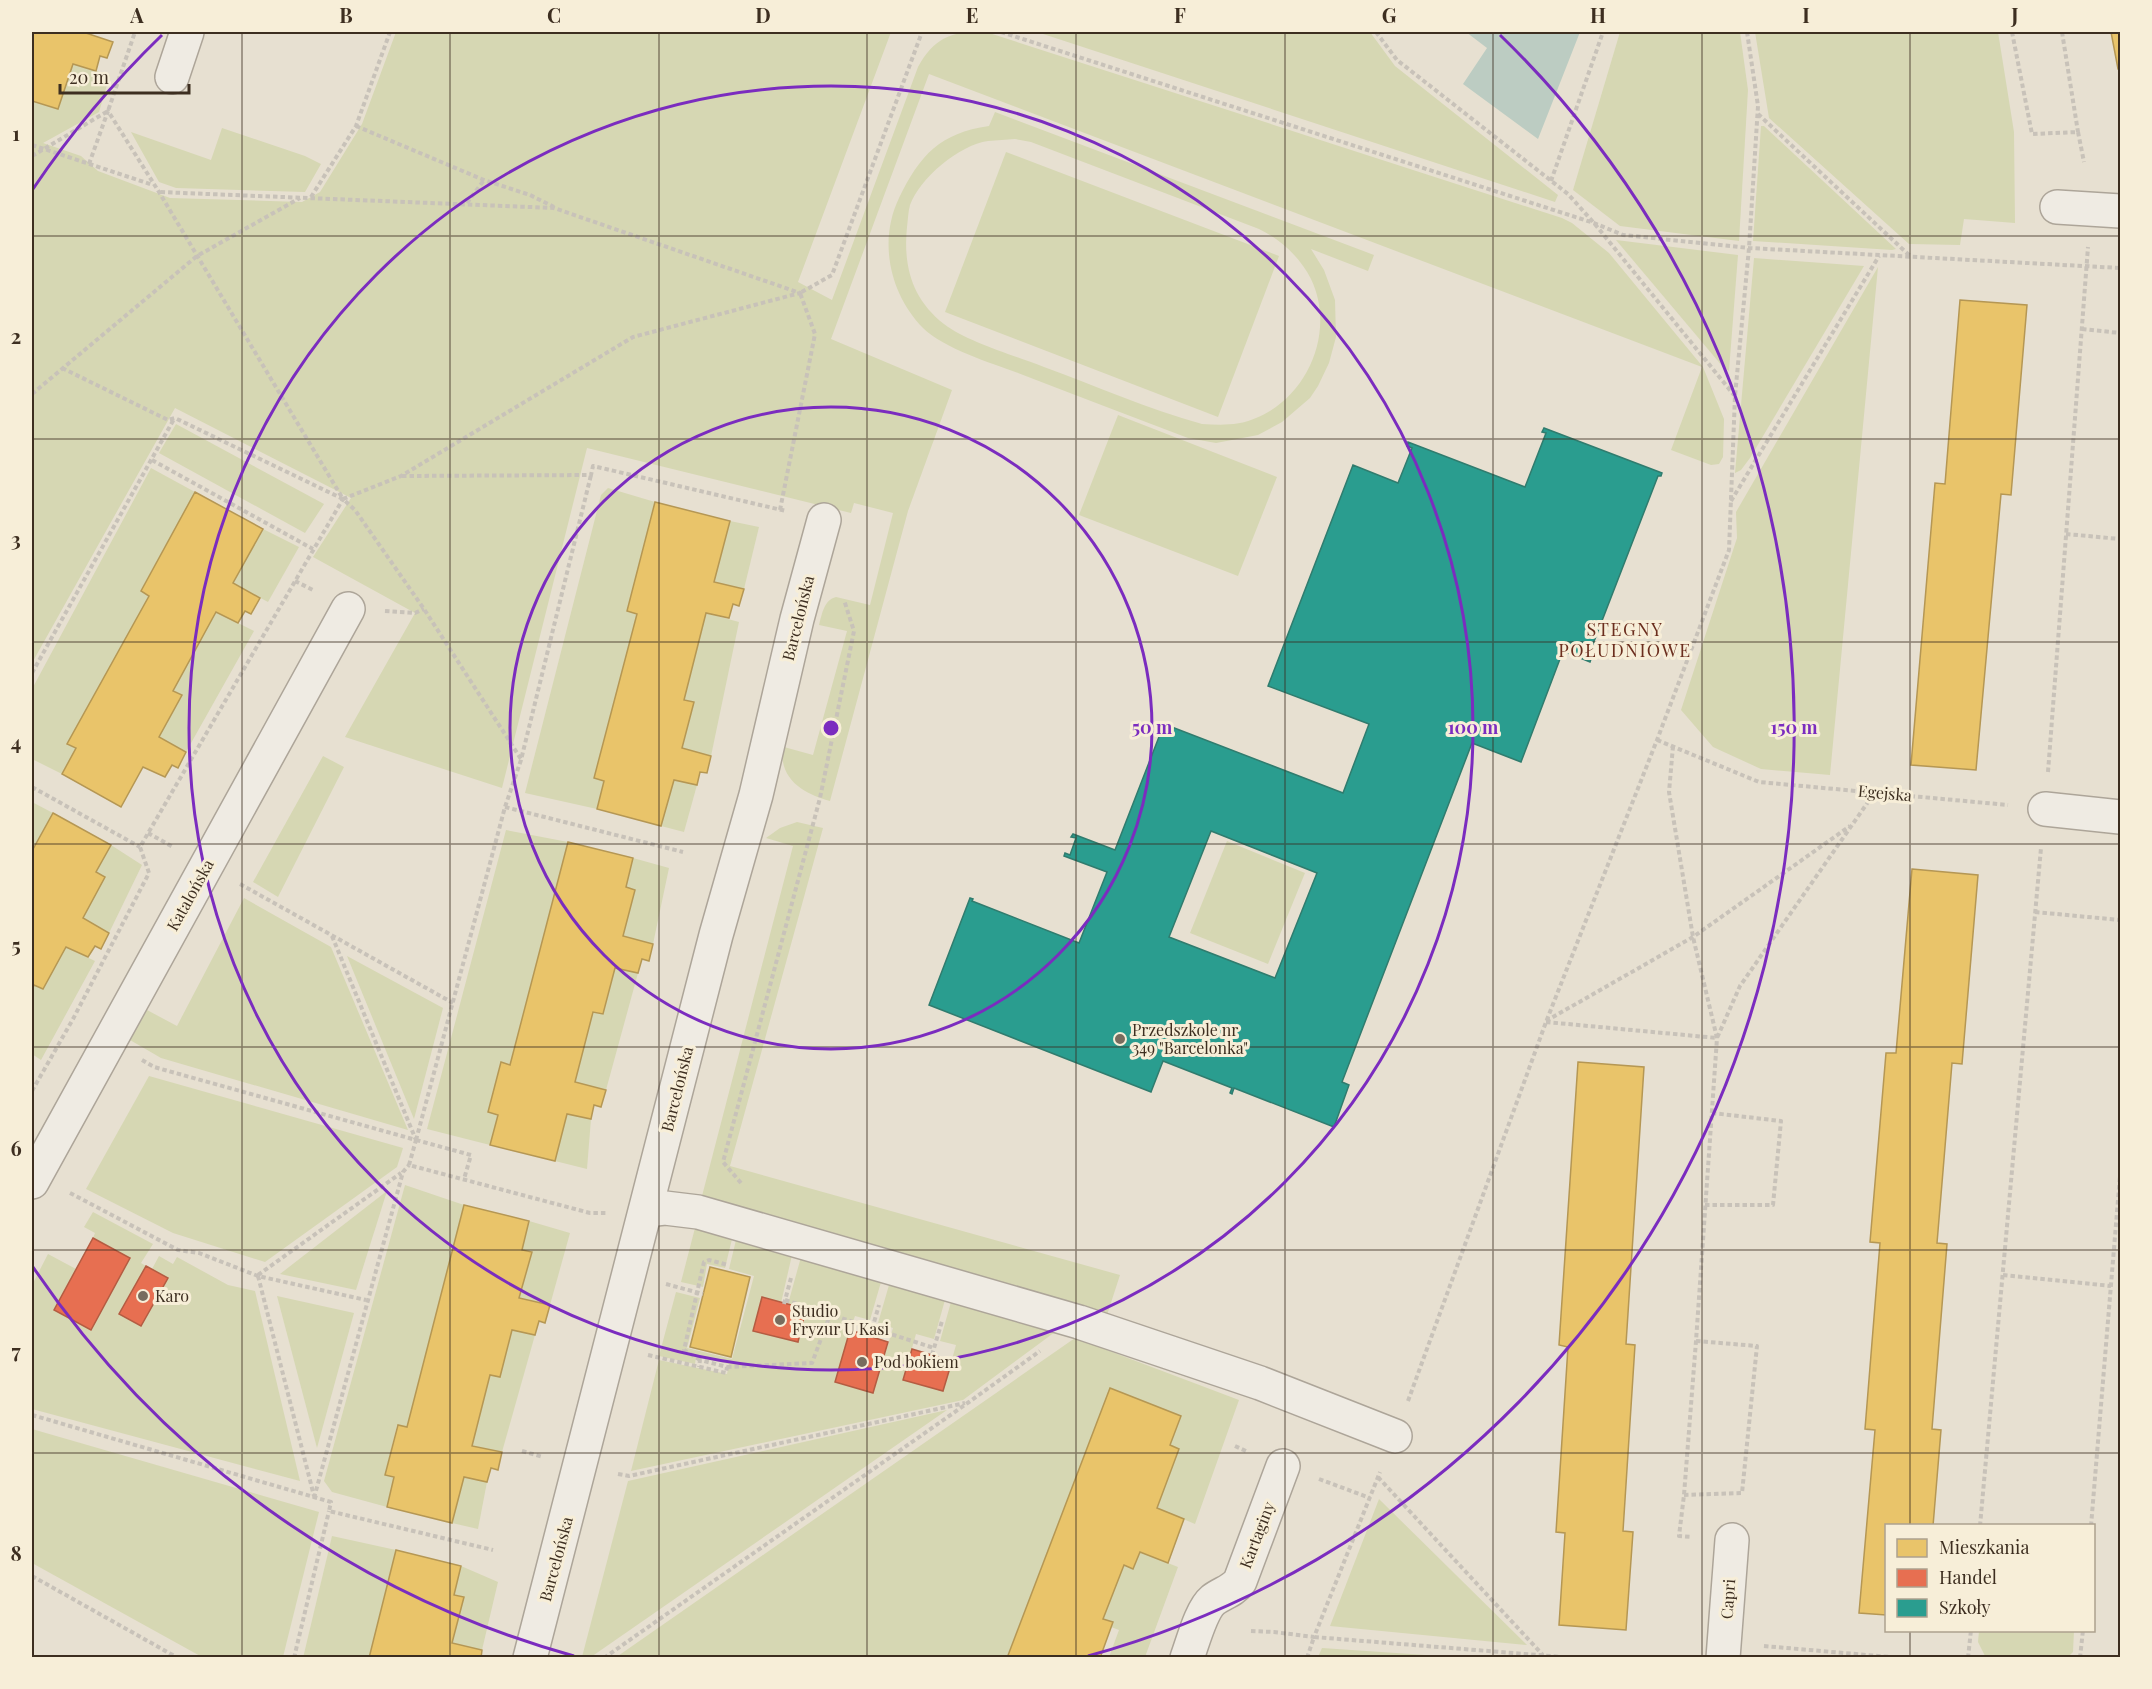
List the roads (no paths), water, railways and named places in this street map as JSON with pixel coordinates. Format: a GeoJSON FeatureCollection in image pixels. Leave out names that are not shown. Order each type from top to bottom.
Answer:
{"type":"FeatureCollection","features":[{"type":"Feature","properties":{"kind":"street"},"geometry":{"type":"LineString","coordinates":[[172,77],[187,32]]}},
{"type":"Feature","properties":{"kind":"street"},"geometry":{"type":"LineString","coordinates":[[2057,207],[2121,211]]}},
{"type":"Feature","properties":{"kind":"street","name":"Barcelońska"},"geometry":{"type":"LineString","coordinates":[[530,1658],[716,935],[756,795],[797,620],[824,520]]}},
{"type":"Feature","properties":{"kind":"street","name":"Katalońska"},"geometry":{"type":"LineString","coordinates":[[46,1185],[348,609]]}},
{"type":"Feature","properties":{"kind":"street"},"geometry":{"type":"LineString","coordinates":[[2045,809],[2121,817]]}},
{"type":"Feature","properties":{"kind":"street"},"geometry":{"type":"LineString","coordinates":[[646,1210],[664,1208],[698,1212],[1079,1322],[1260,1383],[1395,1436]]}},
{"type":"Feature","properties":{"kind":"street","name":"Kartaginy"},"geometry":{"type":"LineString","coordinates":[[1187,1658],[1206,1608],[1212,1601],[1236,1587],[1240,1581],[1283,1466]]}},
{"type":"Feature","properties":{"kind":"street","name":"Capri"},"geometry":{"type":"LineString","coordinates":[[1724,1658],[1732,1540]]}},
{"type":"Feature","properties":{"kind":"place","name":"Przedszkole nr 349 \"Barcelonka\""},"geometry":{"type":"Point","coordinates":[1120,1039]}},
{"type":"Feature","properties":{"kind":"place","name":"Karo"},"geometry":{"type":"Point","coordinates":[143,1296]}},
{"type":"Feature","properties":{"kind":"place","name":"Studio Fryzur U Kasi"},"geometry":{"type":"Point","coordinates":[780,1320]}},
{"type":"Feature","properties":{"kind":"place","name":"Pod bokiem"},"geometry":{"type":"Point","coordinates":[862,1362]}},
{"type":"Feature","properties":{"kind":"district","name":"STEGNY POŁUDNIOWE"},"geometry":{"type":"Point","coordinates":[1625,640]}}]}
